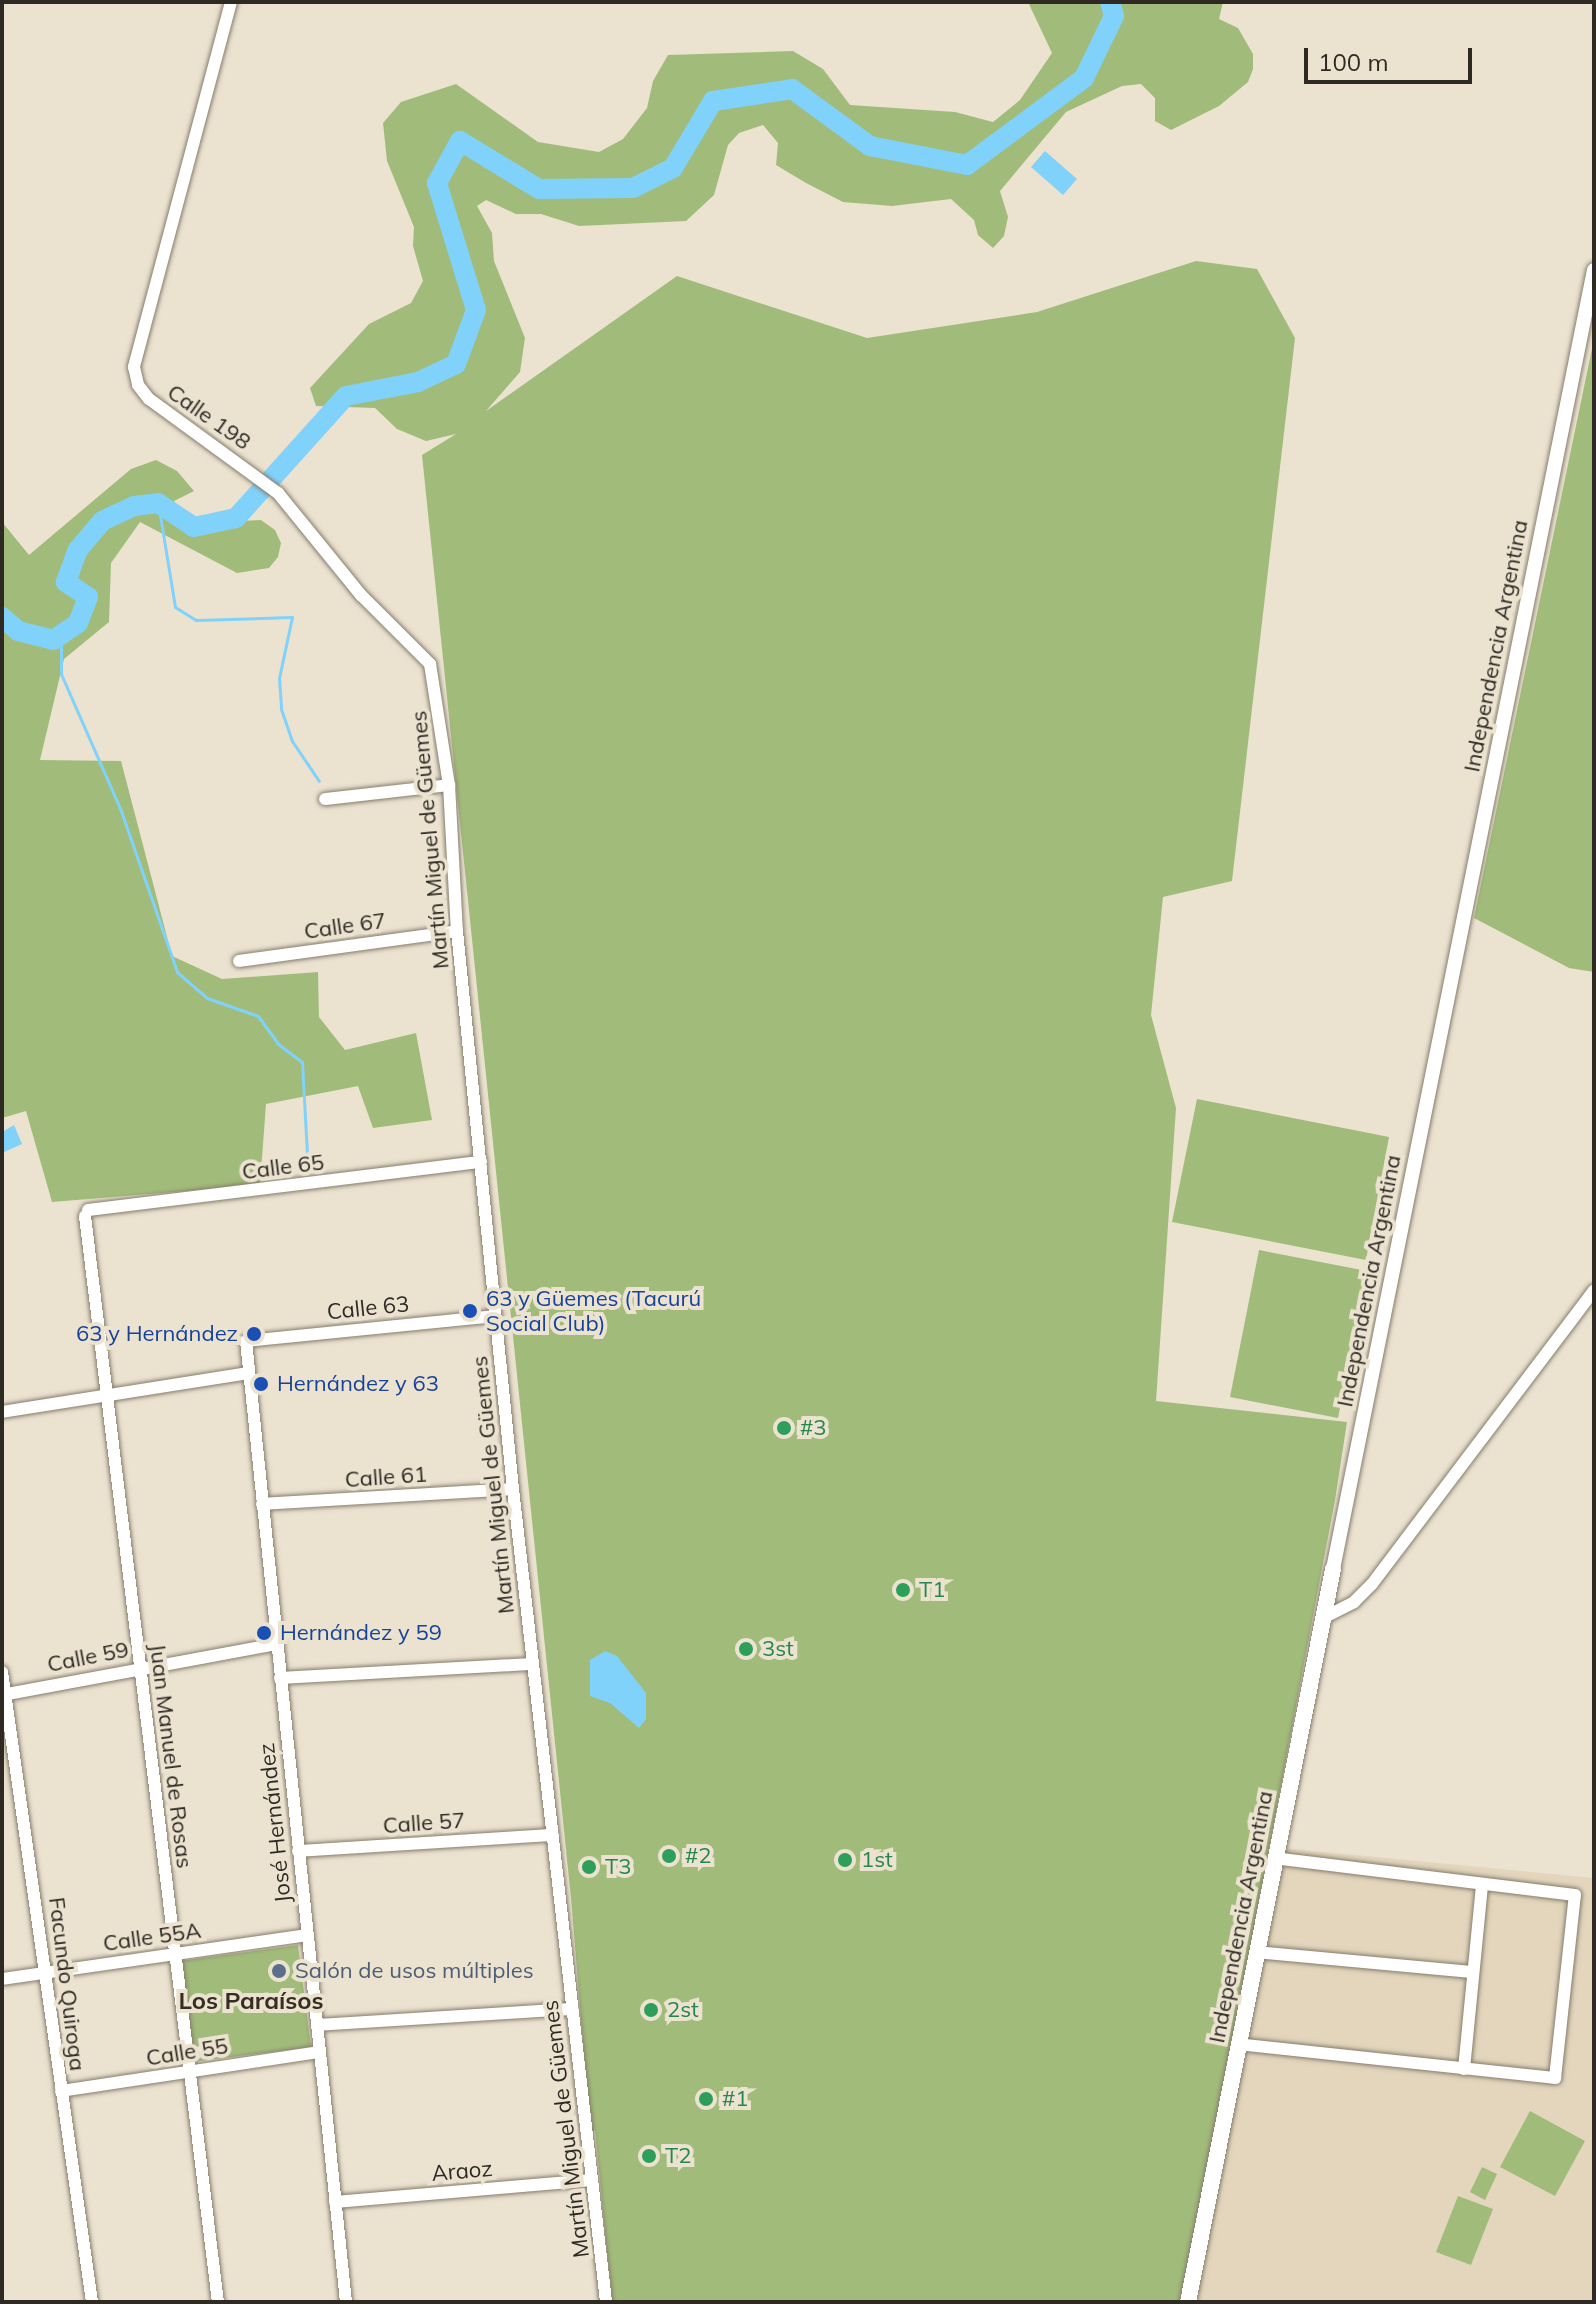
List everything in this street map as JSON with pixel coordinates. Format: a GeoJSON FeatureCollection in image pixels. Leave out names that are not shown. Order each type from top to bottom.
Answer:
{"type":"FeatureCollection","features":[{"type":"Feature","properties":{"kind":"main road","name":"Independencia Argentina"},"geometry":{"type":"LineString","coordinates":[[1188,2302],[1333,1569]]}},
{"type":"Feature","properties":{"kind":"street","name":"Calle 198"},"geometry":{"type":"LineString","coordinates":[[231,2],[134,367],[138,385],[149,399],[262,478],[278,493],[361,595],[430,664]]}},
{"type":"Feature","properties":{"kind":"street","name":"Independencia Argentina"},"geometry":{"type":"LineString","coordinates":[[1333,1569],[1594,270]]}},
{"type":"Feature","properties":{"kind":"street","name":"Martín Miguel de Güemes"},"geometry":{"type":"LineString","coordinates":[[430,664],[449,785],[457,931],[495,1316],[606,2302]]}},
{"type":"Feature","properties":{"kind":"street"},"geometry":{"type":"LineString","coordinates":[[325,799],[449,785]]}},
{"type":"Feature","properties":{"kind":"street","name":"Calle 67"},"geometry":{"type":"LineString","coordinates":[[239,961],[457,931]]}},
{"type":"Feature","properties":{"kind":"street","name":"Calle 65"},"geometry":{"type":"LineString","coordinates":[[86,1213],[481,1162]]}},
{"type":"Feature","properties":{"kind":"street","name":"Juan Manuel de Rosas"},"geometry":{"type":"LineString","coordinates":[[86,1213],[218,2302]]}},
{"type":"Feature","properties":{"kind":"street"},"geometry":{"type":"LineString","coordinates":[[1323,1618],[1354,1602],[1372,1584],[1594,1290]]}},
{"type":"Feature","properties":{"kind":"street","name":"Calle 63"},"geometry":{"type":"LineString","coordinates":[[246,1341],[495,1316]]}},
{"type":"Feature","properties":{"kind":"street","name":"José Hernández"},"geometry":{"type":"LineString","coordinates":[[246,1341],[346,2302]]}},
{"type":"Feature","properties":{"kind":"street"},"geometry":{"type":"LineString","coordinates":[[2,1412],[249,1373]]}},
{"type":"Feature","properties":{"kind":"street","name":"Calle 61"},"geometry":{"type":"LineString","coordinates":[[262,1504],[513,1489]]}},
{"type":"Feature","properties":{"kind":"street","name":"Calle 59"},"geometry":{"type":"LineString","coordinates":[[4,1694],[277,1644]]}},
{"type":"Feature","properties":{"kind":"street"},"geometry":{"type":"LineString","coordinates":[[280,1678],[533,1664]]}},
{"type":"Feature","properties":{"kind":"street","name":"Facundo Quiroga"},"geometry":{"type":"LineString","coordinates":[[2,1672],[92,2302]]}},
{"type":"Feature","properties":{"kind":"street","name":"Calle 57"},"geometry":{"type":"LineString","coordinates":[[298,1851],[552,1835]]}},
{"type":"Feature","properties":{"kind":"street"},"geometry":{"type":"LineString","coordinates":[[1237,2044],[1555,2078],[1575,1895],[1482,1887],[1275,1858]]}},
{"type":"Feature","properties":{"kind":"street"},"geometry":{"type":"LineString","coordinates":[[1464,2069],[1471,1972],[1482,1887]]}},
{"type":"Feature","properties":{"kind":"street","name":"Calle 55A"},"geometry":{"type":"LineString","coordinates":[[2,1979],[307,1935]]}},
{"type":"Feature","properties":{"kind":"street"},"geometry":{"type":"LineString","coordinates":[[1256,1952],[1471,1972]]}},
{"type":"Feature","properties":{"kind":"street"},"geometry":{"type":"LineString","coordinates":[[317,2025],[572,2009]]}},
{"type":"Feature","properties":{"kind":"street","name":"Calle 55"},"geometry":{"type":"LineString","coordinates":[[61,2091],[319,2052]]}},
{"type":"Feature","properties":{"kind":"street","name":"Araoz"},"geometry":{"type":"LineString","coordinates":[[335,2202],[592,2180]]}},
{"type":"Feature","properties":{"kind":"shaded area"},"geometry":{"type":"Polygon","coordinates":[[[1282,1848],[1594,1878],[1594,2302],[1190,2302],[1282,1848]]]}},
{"type":"Feature","properties":{"kind":"green space"},"geometry":{"type":"Polygon","coordinates":[[[1028,2],[1223,2],[1219,19],[1238,28],[1253,54],[1253,69],[1248,82],[1219,106],[1171,130],[1155,121],[1155,98],[1141,84],[1122,86],[1066,112],[1000,191],[1008,217],[1004,236],[993,248],[978,235],[974,220],[951,199],[892,206],[843,202],[806,183],[776,165],[778,143],[763,125],[739,133],[728,145],[714,195],[686,221],[579,226],[541,214],[516,214],[486,200],[477,206],[492,233],[494,261],[525,338],[520,372],[486,411],[677,276],[867,338],[1037,312],[1196,261],[1257,269],[1295,338],[1232,881],[1163,897],[1151,1015],[1176,1108],[1156,1401],[1347,1422],[1335,1500],[1183,2302],[612,2302],[595,2129],[591,2139],[571,1898],[422,455],[456,434],[426,441],[397,429],[375,408],[316,406],[310,388],[369,324],[411,303],[423,281],[413,246],[414,227],[387,161],[383,123],[401,102],[456,84],[538,142],[599,152],[623,139],[647,108],[653,81],[668,55],[793,51],[823,69],[850,105],[955,112],[993,122],[1020,100],[1052,53],[1028,2]]]}},
{"type":"Feature","properties":{"kind":"green space"},"geometry":{"type":"Polygon","coordinates":[[[1594,339],[1594,972],[1569,968],[1474,918],[1594,339]]]}},
{"type":"Feature","properties":{"kind":"green space"},"geometry":{"type":"Polygon","coordinates":[[[156,460],[177,471],[194,491],[174,501],[181,512],[196,523],[261,520],[275,530],[281,543],[278,557],[269,568],[237,573],[140,522],[111,563],[109,622],[64,659],[40,760],[121,761],[172,956],[222,979],[318,972],[319,1017],[345,1050],[416,1033],[432,1120],[373,1128],[358,1086],[266,1104],[260,1185],[52,1202],[26,1111],[2,1118],[2,522],[29,555],[131,469],[156,460]]]}},
{"type":"Feature","properties":{"kind":"green space"},"geometry":{"type":"Polygon","coordinates":[[[1197,1099],[1389,1137],[1366,1260],[1172,1222],[1197,1099]]]}},
{"type":"Feature","properties":{"kind":"green space"},"geometry":{"type":"Polygon","coordinates":[[[1259,1250],[1367,1271],[1338,1418],[1230,1397],[1259,1250]]]}},
{"type":"Feature","properties":{"kind":"green space"},"geometry":{"type":"Polygon","coordinates":[[[298,1945],[311,2047],[192,2062],[180,1961],[298,1945]]]}},
{"type":"Feature","properties":{"kind":"green space"},"geometry":{"type":"Polygon","coordinates":[[[1530,2111],[1585,2141],[1555,2196],[1500,2167],[1530,2111]]]}},
{"type":"Feature","properties":{"kind":"green space"},"geometry":{"type":"Polygon","coordinates":[[[1482,2167],[1497,2174],[1485,2200],[1470,2192],[1482,2167]]]}},
{"type":"Feature","properties":{"kind":"green space"},"geometry":{"type":"Polygon","coordinates":[[[1458,2196],[1493,2209],[1471,2265],[1436,2252],[1458,2196]]]}},
{"type":"Feature","properties":{"kind":"water"},"geometry":{"type":"Polygon","coordinates":[[[1045,151],[1077,179],[1063,195],[1031,167],[1045,151]]]}},
{"type":"Feature","properties":{"kind":"water"},"geometry":{"type":"Polygon","coordinates":[[[14,1125],[22,1144],[2,1153],[2,1132],[14,1125]]]}},
{"type":"Feature","properties":{"kind":"water"},"geometry":{"type":"Polygon","coordinates":[[[605,1651],[617,1656],[646,1693],[646,1719],[639,1728],[610,1703],[590,1696],[590,1660],[605,1651]]]}},
{"type":"Feature","properties":{"kind":"waterway"},"geometry":{"type":"LineString","coordinates":[[2,617],[18,631],[53,640],[78,623],[88,597],[66,582],[77,551],[102,521],[134,506],[158,503],[194,527],[236,518],[346,396],[418,382],[456,364],[476,310],[437,183],[460,141],[539,189],[633,188],[673,168],[713,101],[792,89],[870,146],[967,165],[1084,78],[1114,16],[1110,2]]}},
{"type":"Feature","properties":{"kind":"waterway"},"geometry":{"type":"LineString","coordinates":[[158,503],[175,607],[196,620],[292,617],[279,678],[281,709],[292,741],[319,781]]}},
{"type":"Feature","properties":{"kind":"waterway"},"geometry":{"type":"LineString","coordinates":[[61,634],[61,674],[121,811],[177,972],[207,998],[258,1016],[278,1044],[302,1062],[307,1153]]}},
{"type":"Feature","properties":{"kind":"place","name":"63 y Güemes (Tacurú Social Club)"},"geometry":{"type":"Point","coordinates":[470,1311]}},
{"type":"Feature","properties":{"kind":"place","name":"63 y Hernández"},"geometry":{"type":"Point","coordinates":[254,1334]}},
{"type":"Feature","properties":{"kind":"place","name":"Hernández y 63"},"geometry":{"type":"Point","coordinates":[261,1384]}},
{"type":"Feature","properties":{"kind":"place","name":"#3"},"geometry":{"type":"Point","coordinates":[784,1428]}},
{"type":"Feature","properties":{"kind":"place","name":"T1"},"geometry":{"type":"Point","coordinates":[903,1590]}},
{"type":"Feature","properties":{"kind":"place","name":"Hernández y 59"},"geometry":{"type":"Point","coordinates":[264,1633]}},
{"type":"Feature","properties":{"kind":"place","name":"3st"},"geometry":{"type":"Point","coordinates":[746,1649]}},
{"type":"Feature","properties":{"kind":"place","name":"#2"},"geometry":{"type":"Point","coordinates":[669,1856]}},
{"type":"Feature","properties":{"kind":"place","name":"1st"},"geometry":{"type":"Point","coordinates":[845,1860]}},
{"type":"Feature","properties":{"kind":"place","name":"T3"},"geometry":{"type":"Point","coordinates":[589,1867]}},
{"type":"Feature","properties":{"kind":"place","name":"Salón de usos múltiples"},"geometry":{"type":"Point","coordinates":[279,1971]}},
{"type":"Feature","properties":{"kind":"place","name":"2st"},"geometry":{"type":"Point","coordinates":[651,2010]}},
{"type":"Feature","properties":{"kind":"place","name":"#1"},"geometry":{"type":"Point","coordinates":[706,2099]}},
{"type":"Feature","properties":{"kind":"place","name":"T2"},"geometry":{"type":"Point","coordinates":[649,2156]}},
{"type":"Feature","properties":{"kind":"district","name":"Los Paraísos"},"geometry":{"type":"Point","coordinates":[251,2001]}}]}
